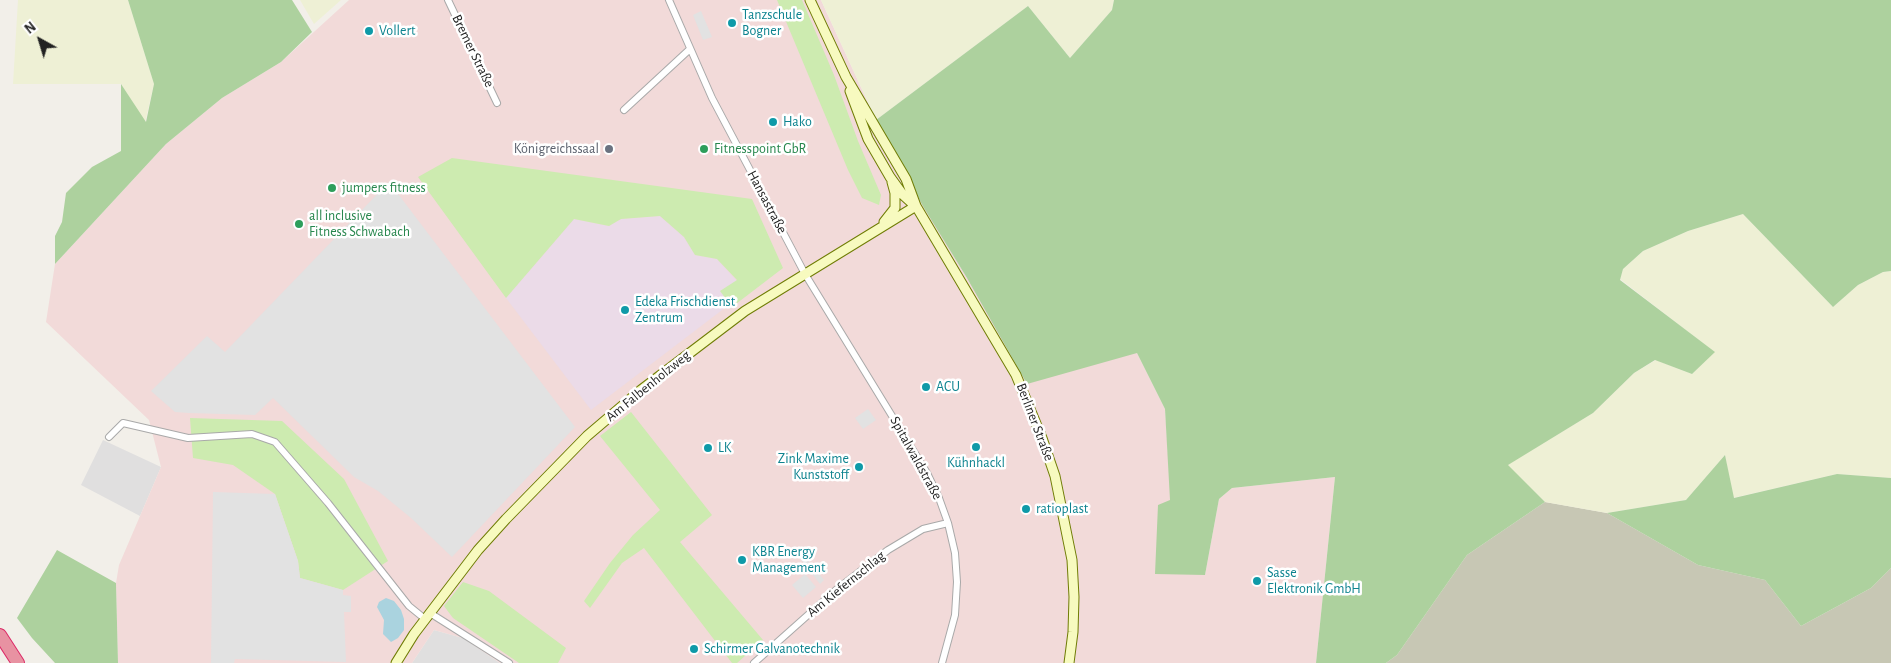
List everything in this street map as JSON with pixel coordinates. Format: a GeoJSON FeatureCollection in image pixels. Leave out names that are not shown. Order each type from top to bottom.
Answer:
{"type":"FeatureCollection","features":[{"type":"Feature","properties":{"kind":"highway"},"geometry":{"type":"LineString","coordinates":[[0,635],[18,663]]}},
{"type":"Feature","properties":{"kind":"main road","name":"Berliner Straße"},"geometry":{"type":"LineString","coordinates":[[810,0],[846,77],[906,179],[916,206],[1016,375],[1042,438],[1055,476],[1072,560],[1074,584],[1073,632],[1069,663]]}},
{"type":"Feature","properties":{"kind":"main road","name":"Berliner Straße"},"geometry":{"type":"LineString","coordinates":[[846,77],[868,139],[890,177],[904,195],[916,206]]}},
{"type":"Feature","properties":{"kind":"main road"},"geometry":{"type":"LineString","coordinates":[[873,233],[891,215],[895,208],[895,193],[890,177]]}},
{"type":"Feature","properties":{"kind":"main road","name":"Am Falbenholzweg"},"geometry":{"type":"LineString","coordinates":[[396,663],[414,634],[460,572],[489,538],[587,436],[641,390],[706,339],[762,299],[916,206]]}},
{"type":"Feature","properties":{"kind":"street","name":"Bremer Straße"},"geometry":{"type":"LineString","coordinates":[[448,0],[497,103]]}},
{"type":"Feature","properties":{"kind":"street","name":"Hansastraße"},"geometry":{"type":"LineString","coordinates":[[669,0],[712,98],[805,274]]}},
{"type":"Feature","properties":{"kind":"street"},"geometry":{"type":"LineString","coordinates":[[624,110],[690,49]]}},
{"type":"Feature","properties":{"kind":"street","name":"Spitalwaldstraße"},"geometry":{"type":"LineString","coordinates":[[805,274],[927,473],[948,523],[955,553],[957,582],[956,615],[942,663]]}},
{"type":"Feature","properties":{"kind":"street"},"geometry":{"type":"LineString","coordinates":[[109,437],[123,423],[188,438],[252,434],[275,442],[328,503],[409,606],[509,663]]}},
{"type":"Feature","properties":{"kind":"street","name":"Am Kiefernschlag"},"geometry":{"type":"LineString","coordinates":[[754,663],[836,590],[888,550],[923,529],[948,523]]}},
{"type":"Feature","properties":{"kind":"shaded area"},"geometry":{"type":"Polygon","coordinates":[[[18,0],[128,0],[154,84],[145,123],[121,84],[13,84],[18,0]]]}},
{"type":"Feature","properties":{"kind":"shaded area"},"geometry":{"type":"Polygon","coordinates":[[[300,0],[341,0],[314,24],[300,0]]]}},
{"type":"Feature","properties":{"kind":"shaded area"},"geometry":{"type":"Polygon","coordinates":[[[349,0],[821,0],[876,120],[924,207],[967,278],[1135,349],[1165,409],[1171,500],[1205,575],[1219,499],[1232,488],[1335,477],[1316,663],[500,663],[463,638],[434,630],[412,663],[118,663],[116,583],[119,565],[161,467],[149,420],[46,322],[55,264],[166,144],[222,98],[281,62],[349,0]]]}},
{"type":"Feature","properties":{"kind":"shaded area"},"geometry":{"type":"Polygon","coordinates":[[[821,0],[1114,0],[1112,10],[1070,58],[1028,6],[876,120],[821,0]]]}},
{"type":"Feature","properties":{"kind":"shaded area"},"geometry":{"type":"Polygon","coordinates":[[[701,11],[712,37],[703,40],[693,15],[701,11]]]}},
{"type":"Feature","properties":{"kind":"shaded area"},"geometry":{"type":"Polygon","coordinates":[[[389,182],[575,427],[452,557],[411,518],[378,491],[354,477],[273,398],[255,415],[189,413],[175,412],[151,391],[207,336],[225,352],[389,182]]]}},
{"type":"Feature","properties":{"kind":"shaded area"},"geometry":{"type":"Polygon","coordinates":[[[1743,214],[1833,307],[1858,285],[1883,272],[1891,271],[1891,478],[1837,474],[1733,498],[1725,455],[1686,500],[1607,513],[1545,502],[1507,465],[1593,413],[1634,373],[1656,360],[1692,374],[1714,352],[1620,279],[1623,269],[1643,251],[1688,231],[1743,214]]]}},
{"type":"Feature","properties":{"kind":"shaded area"},"geometry":{"type":"Polygon","coordinates":[[[660,216],[684,237],[695,255],[717,259],[737,281],[721,291],[730,304],[591,410],[506,298],[574,219],[609,226],[621,219],[660,216]]]}},
{"type":"Feature","properties":{"kind":"shaded area"},"geometry":{"type":"Polygon","coordinates":[[[868,409],[876,420],[863,429],[855,418],[868,409]]]}},
{"type":"Feature","properties":{"kind":"shaded area"},"geometry":{"type":"Polygon","coordinates":[[[103,440],[161,467],[140,516],[81,485],[103,440]]]}},
{"type":"Feature","properties":{"kind":"shaded area"},"geometry":{"type":"Polygon","coordinates":[[[213,492],[275,494],[298,561],[300,578],[343,590],[343,595],[351,596],[351,612],[344,612],[346,662],[235,659],[234,663],[211,663],[213,492]]]}},
{"type":"Feature","properties":{"kind":"shaded area"},"geometry":{"type":"Polygon","coordinates":[[[1545,502],[1607,513],[1698,565],[1765,580],[1801,626],[1871,588],[1891,568],[1891,663],[1386,663],[1397,655],[1467,555],[1545,502]]]}},
{"type":"Feature","properties":{"kind":"shaded area"},"geometry":{"type":"Polygon","coordinates":[[[802,553],[824,580],[820,584],[798,556],[802,553]]]}},
{"type":"Feature","properties":{"kind":"shaded area"},"geometry":{"type":"Polygon","coordinates":[[[805,574],[816,587],[803,598],[792,585],[805,574]]]}},
{"type":"Feature","properties":{"kind":"shaded area"},"geometry":{"type":"Polygon","coordinates":[[[434,630],[463,638],[500,663],[412,663],[434,630]]]}},
{"type":"Feature","properties":{"kind":"green space"},"geometry":{"type":"Polygon","coordinates":[[[128,0],[292,0],[312,32],[281,62],[222,98],[166,144],[55,264],[55,236],[62,222],[66,193],[92,167],[121,151],[121,84],[146,122],[154,84],[128,0]]]}},
{"type":"Feature","properties":{"kind":"green space"},"geometry":{"type":"Polygon","coordinates":[[[777,0],[802,0],[881,195],[879,205],[862,198],[848,170],[777,0]]]}},
{"type":"Feature","properties":{"kind":"green space"},"geometry":{"type":"Polygon","coordinates":[[[1114,0],[1891,0],[1891,271],[1883,272],[1858,285],[1833,307],[1743,214],[1688,231],[1643,251],[1623,269],[1620,280],[1715,352],[1692,374],[1655,360],[1634,373],[1593,413],[1508,465],[1545,502],[1467,555],[1397,655],[1386,663],[1316,663],[1335,477],[1232,488],[1219,499],[1205,575],[1155,574],[1158,505],[1170,500],[1165,409],[1137,353],[1027,384],[967,278],[924,208],[876,120],[1028,6],[1070,58],[1112,10],[1114,0]]]}},
{"type":"Feature","properties":{"kind":"green space"},"geometry":{"type":"Polygon","coordinates":[[[452,158],[752,199],[783,268],[732,307],[720,291],[737,280],[717,259],[695,255],[684,237],[660,216],[621,219],[609,226],[574,219],[506,298],[418,177],[452,158]]]}},
{"type":"Feature","properties":{"kind":"green space"},"geometry":{"type":"Polygon","coordinates":[[[631,412],[712,515],[680,542],[763,640],[737,663],[732,663],[644,548],[622,563],[590,608],[584,601],[610,563],[633,535],[660,510],[600,436],[631,412]]]}},
{"type":"Feature","properties":{"kind":"green space"},"geometry":{"type":"Polygon","coordinates":[[[190,418],[282,421],[344,479],[388,561],[343,590],[300,578],[298,561],[275,494],[233,465],[193,458],[190,418]]]}},
{"type":"Feature","properties":{"kind":"green space"},"geometry":{"type":"Polygon","coordinates":[[[1725,455],[1734,498],[1837,474],[1891,478],[1891,568],[1871,588],[1801,626],[1765,580],[1698,565],[1607,513],[1686,500],[1725,455]]]}},
{"type":"Feature","properties":{"kind":"green space"},"geometry":{"type":"Polygon","coordinates":[[[57,550],[116,583],[118,663],[55,663],[17,618],[57,550]]]}},
{"type":"Feature","properties":{"kind":"green space"},"geometry":{"type":"Polygon","coordinates":[[[463,582],[489,591],[566,648],[558,663],[519,663],[453,618],[444,606],[463,582]]]}},
{"type":"Feature","properties":{"kind":"water"},"geometry":{"type":"Polygon","coordinates":[[[386,598],[394,601],[401,610],[404,619],[404,630],[398,638],[391,642],[383,634],[384,620],[377,607],[379,602],[386,598]]]}},
{"type":"Feature","properties":{"kind":"place","name":"Tanzschule Bogner"},"geometry":{"type":"Point","coordinates":[732,23]}},
{"type":"Feature","properties":{"kind":"place","name":"Vollert"},"geometry":{"type":"Point","coordinates":[369,31]}},
{"type":"Feature","properties":{"kind":"place","name":"Hako"},"geometry":{"type":"Point","coordinates":[773,122]}},
{"type":"Feature","properties":{"kind":"place","name":"Königreichssaal"},"geometry":{"type":"Point","coordinates":[609,149]}},
{"type":"Feature","properties":{"kind":"place","name":"Fitnesspoint GbR"},"geometry":{"type":"Point","coordinates":[704,149]}},
{"type":"Feature","properties":{"kind":"place","name":"jumpers fitness"},"geometry":{"type":"Point","coordinates":[332,188]}},
{"type":"Feature","properties":{"kind":"place","name":"all inclusive Fitness Schwabach"},"geometry":{"type":"Point","coordinates":[299,224]}},
{"type":"Feature","properties":{"kind":"place","name":"Edeka Frischdienst Zentrum"},"geometry":{"type":"Point","coordinates":[625,310]}},
{"type":"Feature","properties":{"kind":"place","name":"ACU"},"geometry":{"type":"Point","coordinates":[926,387]}},
{"type":"Feature","properties":{"kind":"place","name":"Kühnhackl"},"geometry":{"type":"Point","coordinates":[976,447]}},
{"type":"Feature","properties":{"kind":"place","name":"LK"},"geometry":{"type":"Point","coordinates":[708,448]}},
{"type":"Feature","properties":{"kind":"place","name":"Zink Maxime Kunststoff"},"geometry":{"type":"Point","coordinates":[859,467]}},
{"type":"Feature","properties":{"kind":"place","name":"ratioplast"},"geometry":{"type":"Point","coordinates":[1026,509]}},
{"type":"Feature","properties":{"kind":"place","name":"KBR Energy Management"},"geometry":{"type":"Point","coordinates":[742,560]}},
{"type":"Feature","properties":{"kind":"place","name":"Sasse Elektronik GmbH"},"geometry":{"type":"Point","coordinates":[1257,581]}},
{"type":"Feature","properties":{"kind":"place","name":"Schirmer Galvanotechnik"},"geometry":{"type":"Point","coordinates":[694,649]}}]}
